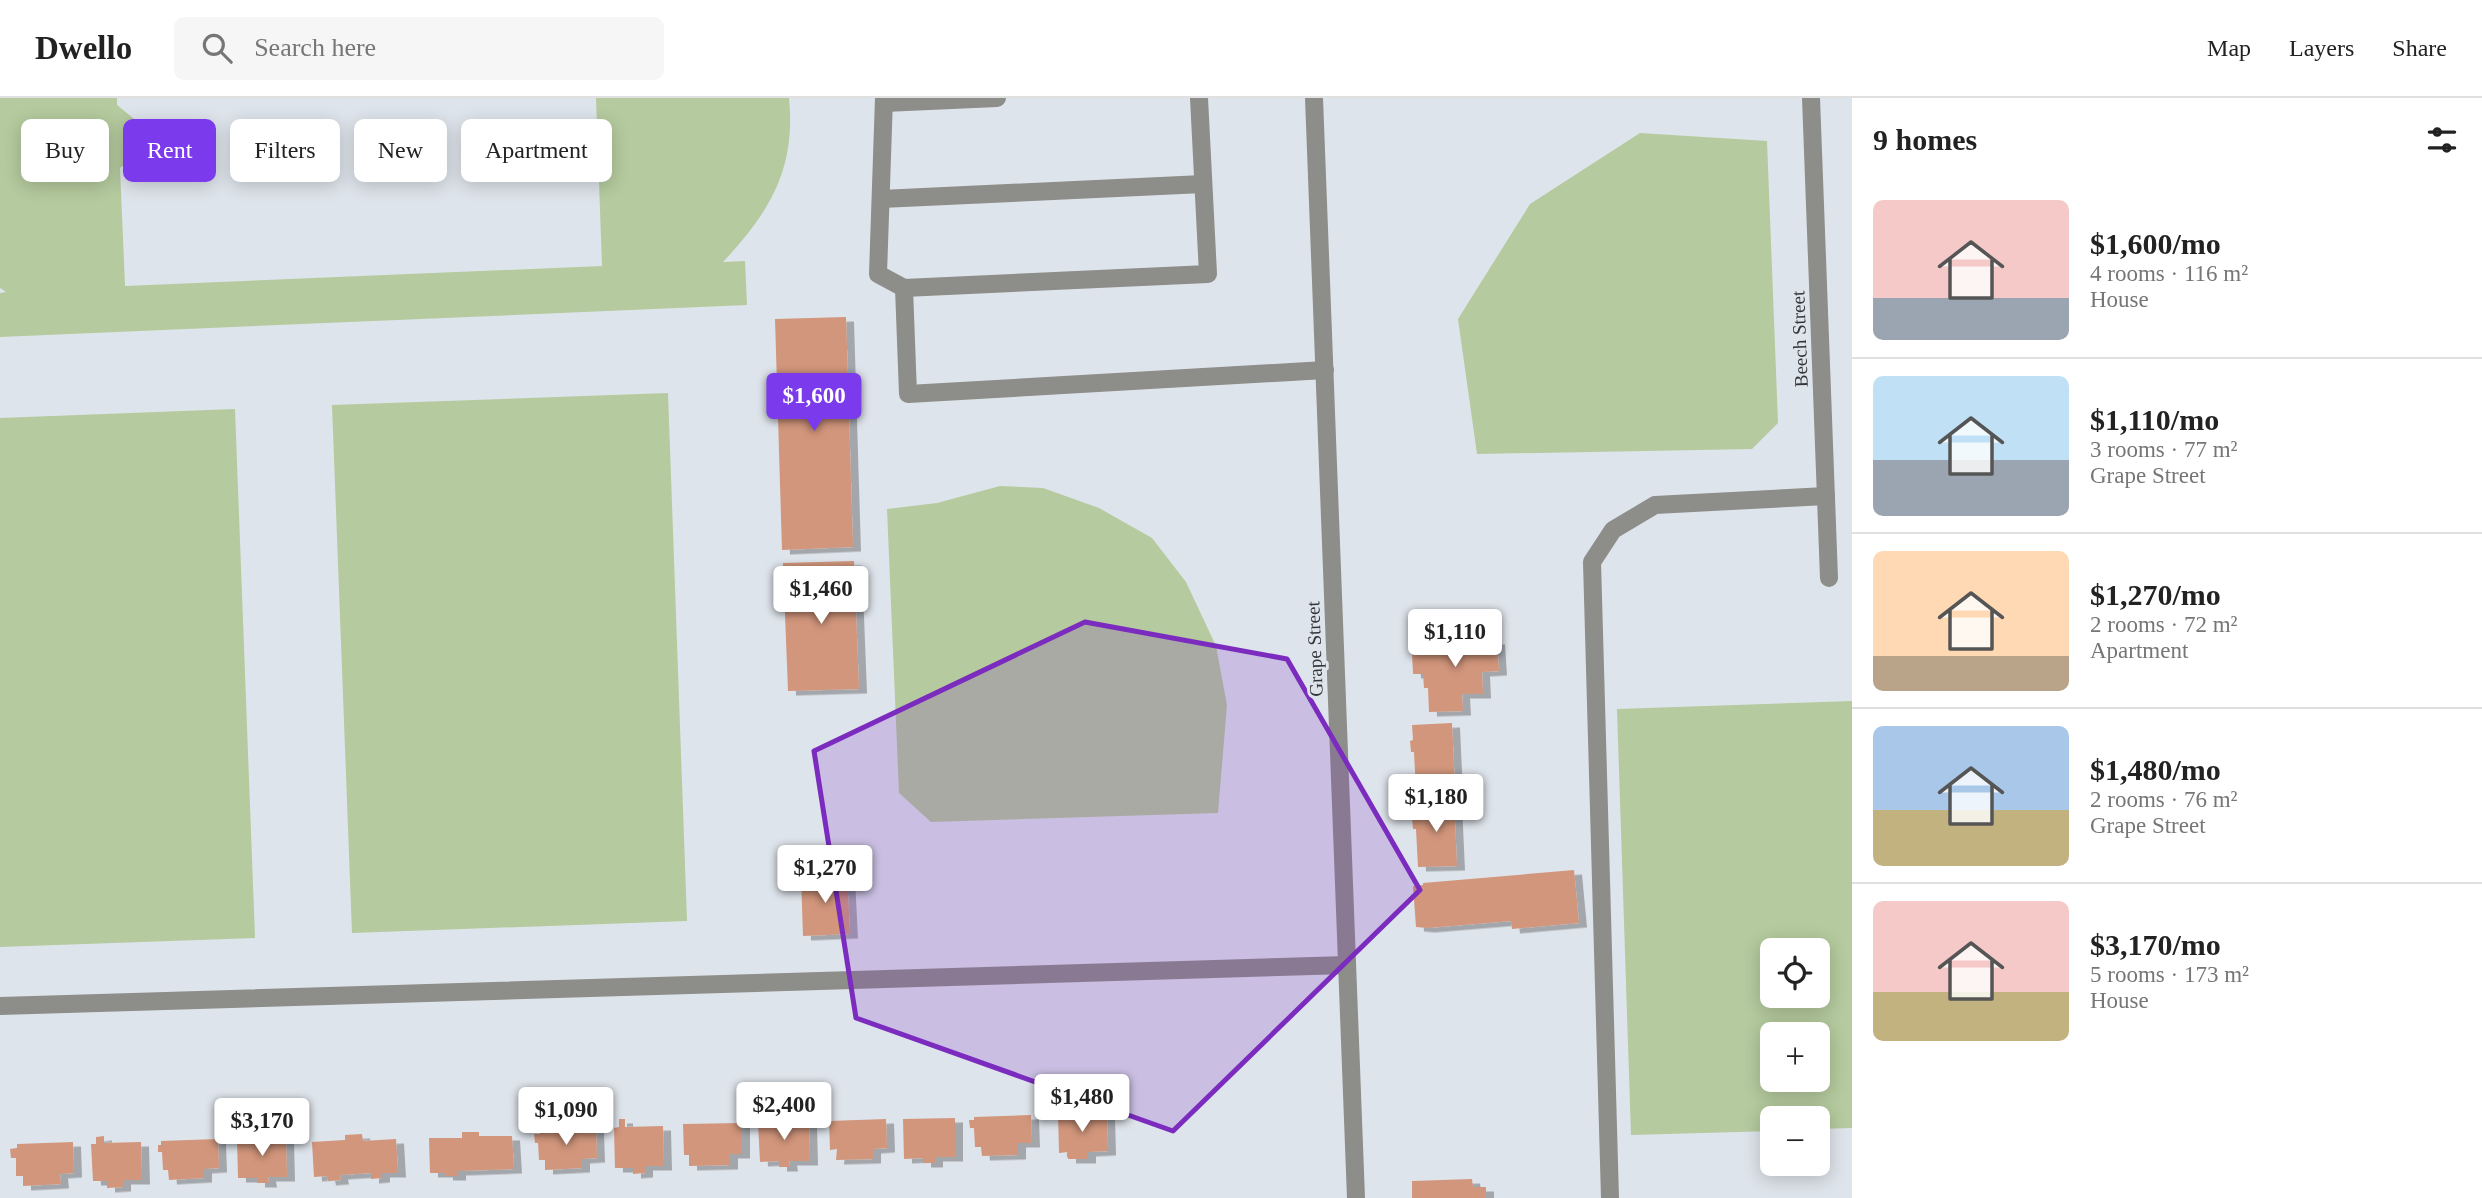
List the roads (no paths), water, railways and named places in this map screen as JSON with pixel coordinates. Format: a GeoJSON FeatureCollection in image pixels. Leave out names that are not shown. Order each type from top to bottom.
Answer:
{"type":"FeatureCollection","features":[{"type":"Feature","properties":{"kind":"street"},"geometry":{"type":"LineString","coordinates":[[997,98],[884,101],[878,274],[904,288],[1208,274],[1199,98]]}},
{"type":"Feature","properties":{"kind":"street","name":"Grape Street"},"geometry":{"type":"LineString","coordinates":[[1314,98],[1356,1198]]}},
{"type":"Feature","properties":{"kind":"street","name":"Beech Street"},"geometry":{"type":"LineString","coordinates":[[1811,98],[1829,578]]}},
{"type":"Feature","properties":{"kind":"street"},"geometry":{"type":"LineString","coordinates":[[881,199],[1203,184]]}},
{"type":"Feature","properties":{"kind":"street"},"geometry":{"type":"LineString","coordinates":[[904,288],[908,394],[1325,370]]}},
{"type":"Feature","properties":{"kind":"street"},"geometry":{"type":"LineString","coordinates":[[1610,1198],[1592,562],[1613,530],[1655,505],[1826,496]]}},
{"type":"Feature","properties":{"kind":"street"},"geometry":{"type":"LineString","coordinates":[[0,1006],[1347,965]]}}]}
